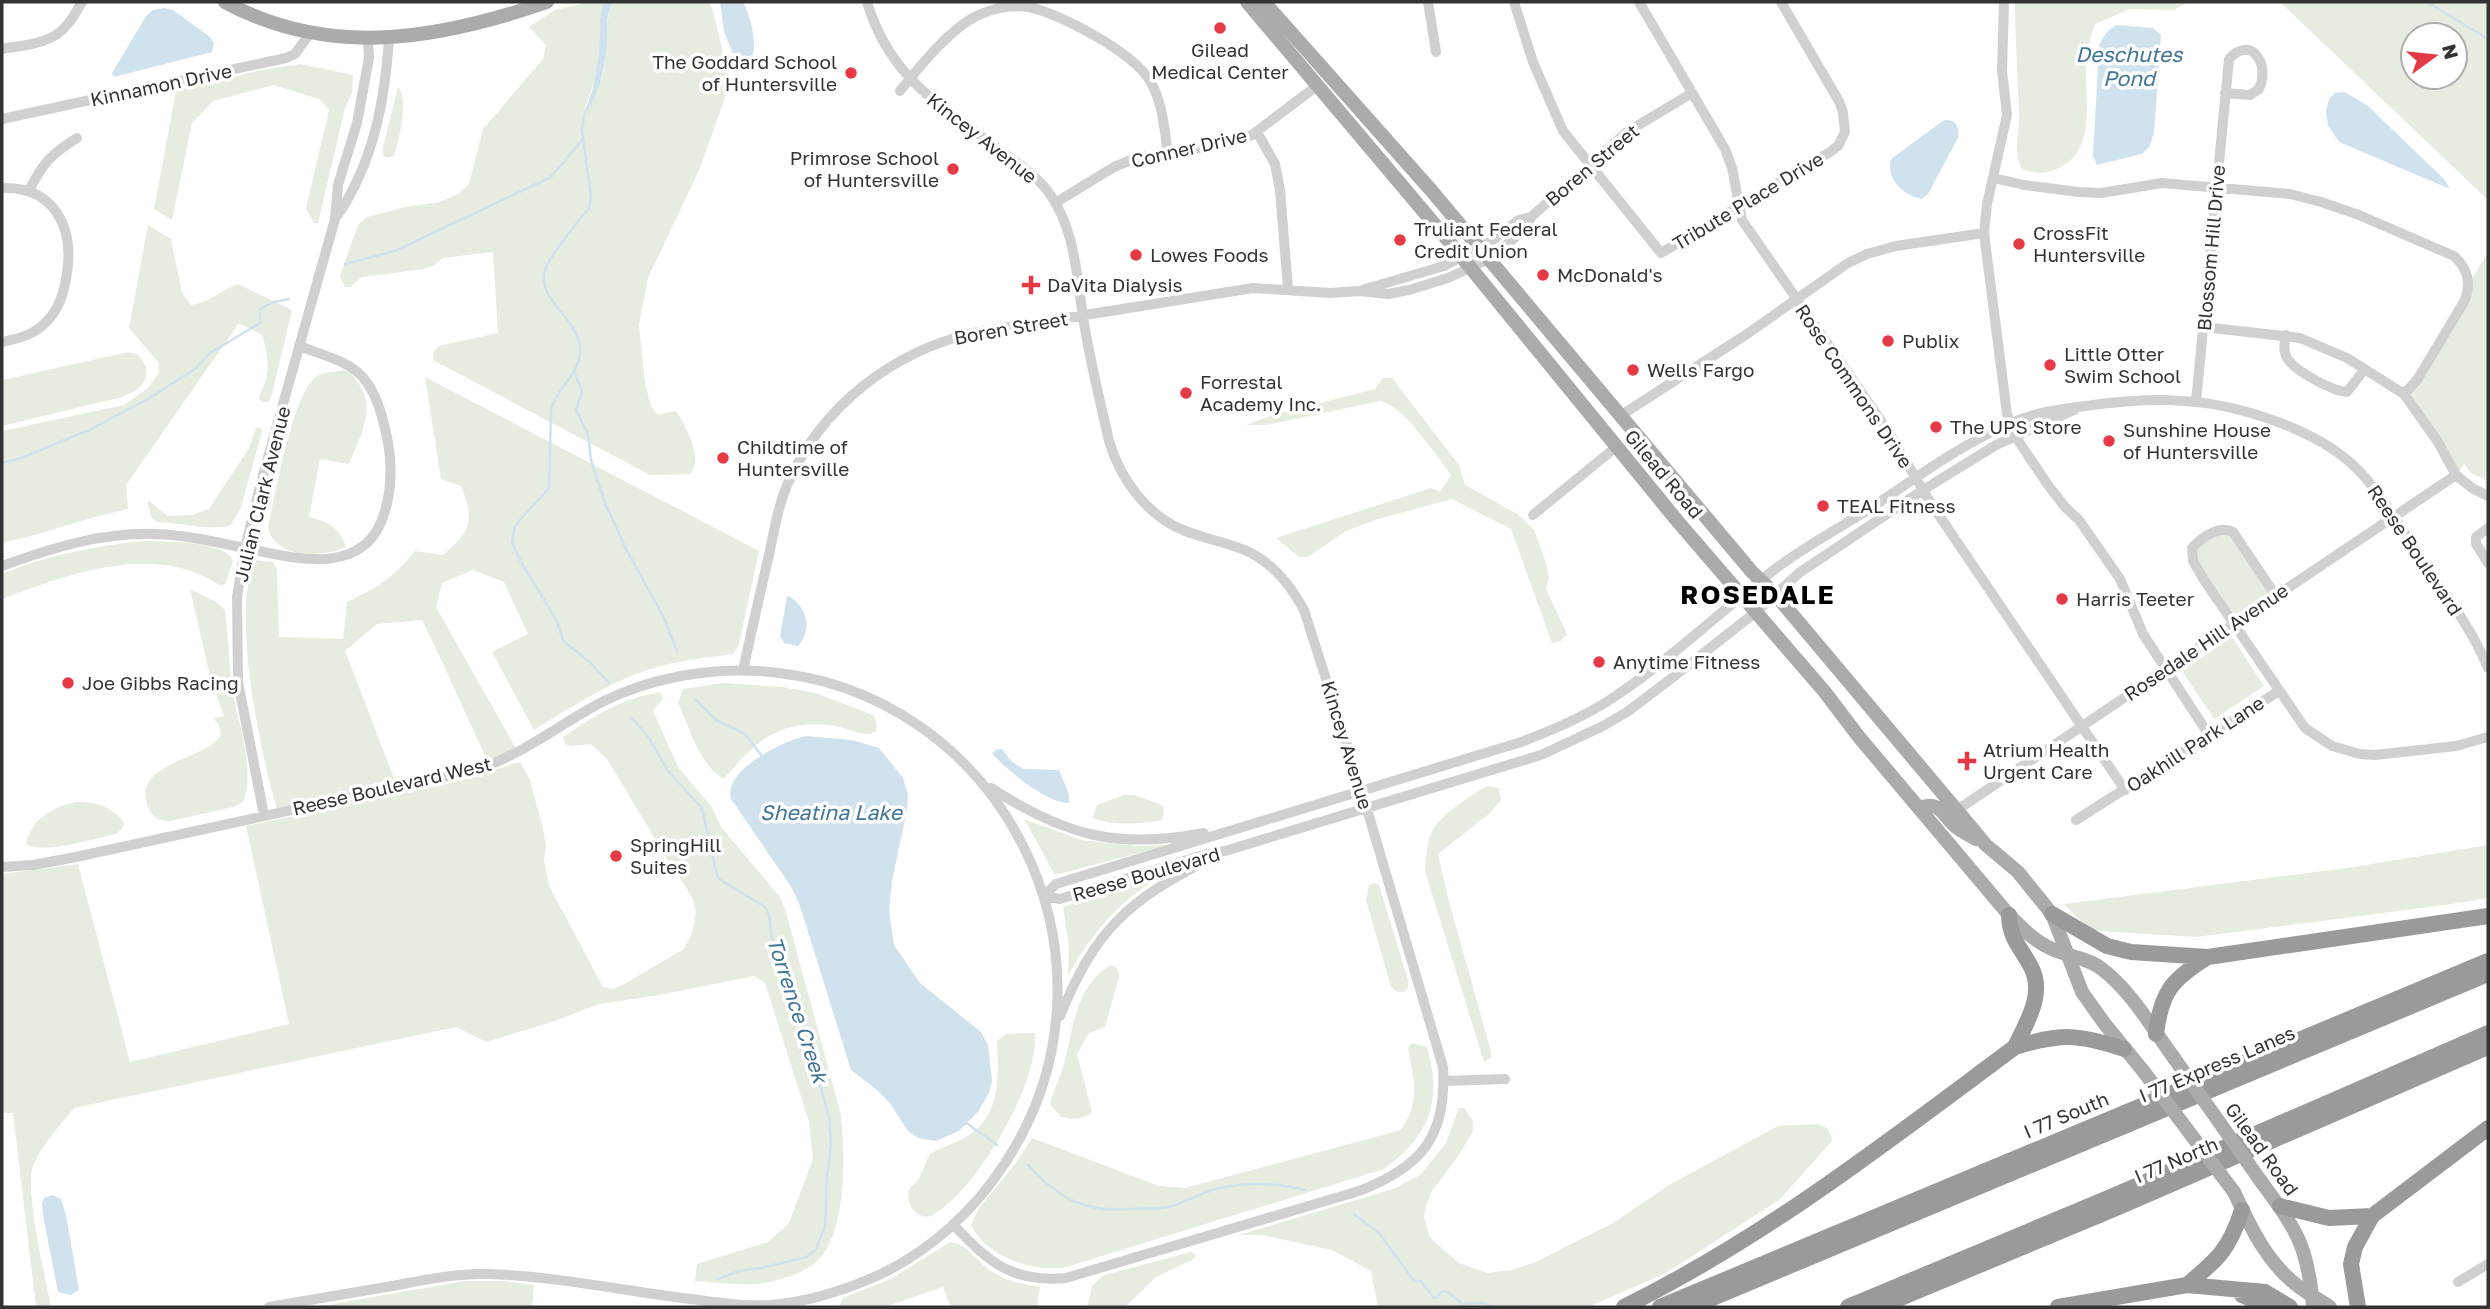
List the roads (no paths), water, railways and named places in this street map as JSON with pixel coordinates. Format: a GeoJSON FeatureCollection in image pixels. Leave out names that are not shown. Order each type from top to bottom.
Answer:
{"type":"FeatureCollection","features":[{"type":"Feature","properties":{"kind":"highway"},"geometry":{"type":"LineString","coordinates":[[2052,914],[2107,946],[2131,952],[2208,957],[2488,916]]}},
{"type":"Feature","properties":{"kind":"highway"},"geometry":{"type":"LineString","coordinates":[[2009,915],[2010,931],[2037,978],[2037,995],[2031,1014],[2015,1047]]}},
{"type":"Feature","properties":{"kind":"highway"},"geometry":{"type":"LineString","coordinates":[[2156,1034],[2162,1001],[2170,986],[2181,974],[2208,957]]}},
{"type":"Feature","properties":{"kind":"highway","name":"I 77 South"},"geometry":{"type":"LineString","coordinates":[[1660,1307],[2488,961]]}},
{"type":"Feature","properties":{"kind":"highway","name":"I 77 Express Lanes"},"geometry":{"type":"LineString","coordinates":[[1691,1307],[2488,974]]}},
{"type":"Feature","properties":{"kind":"highway"},"geometry":{"type":"LineString","coordinates":[[1848,1307],[2488,1034]]}},
{"type":"Feature","properties":{"kind":"highway"},"geometry":{"type":"LineString","coordinates":[[1624,1307],[1730,1250],[1797,1207],[2015,1047],[2046,1038],[2070,1036],[2088,1038],[2124,1049]]}},
{"type":"Feature","properties":{"kind":"highway","name":"I 77 North"},"geometry":{"type":"LineString","coordinates":[[1878,1307],[2116,1208],[2488,1046]]}},
{"type":"Feature","properties":{"kind":"highway"},"geometry":{"type":"LineString","coordinates":[[2358,1307],[2351,1264],[2359,1239],[2372,1216],[2488,1128]]}},
{"type":"Feature","properties":{"kind":"highway"},"geometry":{"type":"LineString","coordinates":[[2280,1206],[2329,1218],[2372,1216]]}},
{"type":"Feature","properties":{"kind":"highway"},"geometry":{"type":"LineString","coordinates":[[2187,1285],[2219,1258],[2242,1210]]}},
{"type":"Feature","properties":{"kind":"highway"},"geometry":{"type":"LineString","coordinates":[[2058,1307],[2187,1285],[2265,1292],[2290,1307]]}},
{"type":"Feature","properties":{"kind":"highway"},"geometry":{"type":"LineString","coordinates":[[2230,1290],[2271,1307]]}},
{"type":"Feature","properties":{"kind":"main road"},"geometry":{"type":"LineString","coordinates":[[225,2],[263,19],[310,33],[368,38],[435,33],[472,25],[547,2]]}},
{"type":"Feature","properties":{"kind":"main road","name":"Gilead Road"},"geometry":{"type":"LineString","coordinates":[[1247,2],[2009,915],[2040,943],[2102,969],[2127,995],[2280,1206],[2301,1240],[2308,1265],[2312,1301]]}},
{"type":"Feature","properties":{"kind":"main road","name":"Gilead Road"},"geometry":{"type":"LineString","coordinates":[[1264,2],[1430,189],[1986,845],[2018,872],[2052,914],[2082,992],[2234,1192],[2261,1245],[2275,1265],[2312,1301],[2330,1307]]}},
{"type":"Feature","properties":{"kind":"main road"},"geometry":{"type":"LineString","coordinates":[[1550,366],[1602,416],[1610,420],[1620,416]]}},
{"type":"Feature","properties":{"kind":"main road"},"geometry":{"type":"LineString","coordinates":[[1919,808],[1926,805],[1937,807],[1956,827],[1986,845]]}},
{"type":"Feature","properties":{"kind":"street","name":"Kincey Avenue"},"geometry":{"type":"LineString","coordinates":[[867,2],[886,49],[909,79],[1024,168],[1046,189],[1062,215],[1072,243],[1083,316],[1109,441],[1124,476],[1145,503],[1167,522],[1250,553],[1276,572],[1289,586],[1304,610],[1367,808],[1436,1042],[1444,1081],[1443,1107],[1429,1141],[1415,1160],[1387,1180],[1359,1191],[1066,1278],[1030,1279],[1003,1269],[980,1253],[953,1224]]}},
{"type":"Feature","properties":{"kind":"street"},"geometry":{"type":"LineString","coordinates":[[1428,2],[1437,52]]}},
{"type":"Feature","properties":{"kind":"street"},"geometry":{"type":"LineString","coordinates":[[1514,2],[1553,113],[1589,166]]}},
{"type":"Feature","properties":{"kind":"street","name":"Rose Commons Drive"},"geometry":{"type":"LineString","coordinates":[[1639,2],[1724,149],[1732,168],[1742,220],[1875,411],[1923,489],[2125,790]]}},
{"type":"Feature","properties":{"kind":"street","name":"Tribute Place Drive"},"geometry":{"type":"LineString","coordinates":[[1589,166],[1661,253],[1838,146],[1845,132],[1840,103],[1781,2]]}},
{"type":"Feature","properties":{"kind":"street"},"geometry":{"type":"LineString","coordinates":[[2004,2],[2002,71],[2007,115],[1987,204],[1984,233],[2005,402],[2010,423],[2015,436],[2048,485],[2079,520],[2120,579],[2135,620],[2209,735]]}},
{"type":"Feature","properties":{"kind":"street"},"geometry":{"type":"LineString","coordinates":[[2,49],[49,39],[58,34],[67,26],[80,3]]}},
{"type":"Feature","properties":{"kind":"street"},"geometry":{"type":"LineString","coordinates":[[900,91],[954,32],[974,17],[1012,6],[1038,9],[1076,26],[1129,57],[1141,68],[1149,78],[1157,97],[1168,153]]}},
{"type":"Feature","properties":{"kind":"street","name":"Kinnamon Drive"},"geometry":{"type":"LineString","coordinates":[[2,119],[286,58],[295,54],[310,33]]}},
{"type":"Feature","properties":{"kind":"street","name":"Julian Clark Avenue"},"geometry":{"type":"LineString","coordinates":[[264,815],[237,670],[237,597],[245,548],[335,219],[338,185],[357,122],[369,58],[368,38]]}},
{"type":"Feature","properties":{"kind":"street","name":"Julian Clark Avenue"},"geometry":{"type":"LineString","coordinates":[[335,219],[353,193],[379,122],[388,38]]}},
{"type":"Feature","properties":{"kind":"street","name":"Blossom Hill Drive"},"geometry":{"type":"LineString","coordinates":[[2196,402],[2225,93],[2231,56],[2243,51],[2257,55],[2263,72],[2259,89],[2250,94],[2225,93]]}},
{"type":"Feature","properties":{"kind":"street","name":"Conner Drive"},"geometry":{"type":"LineString","coordinates":[[1055,203],[1114,167],[1143,156],[1227,144],[1257,132],[1318,85]]}},
{"type":"Feature","properties":{"kind":"street","name":"Boren Street"},"geometry":{"type":"LineString","coordinates":[[743,671],[782,498],[799,462],[832,415],[854,393],[887,368],[930,346],[972,333],[1253,288],[1388,294],[1409,290],[1466,263],[1525,229],[1531,217],[1627,132],[1692,93]]}},
{"type":"Feature","properties":{"kind":"street"},"geometry":{"type":"LineString","coordinates":[[1257,132],[1275,164],[1280,190],[1288,289]]}},
{"type":"Feature","properties":{"kind":"street"},"geometry":{"type":"LineString","coordinates":[[29,191],[50,156],[77,138]]}},
{"type":"Feature","properties":{"kind":"street"},"geometry":{"type":"LineString","coordinates":[[1994,177],[2024,185],[2078,192],[2101,193],[2162,183],[2266,190],[2321,202],[2441,249],[2463,265],[2468,275],[2469,289],[2417,380],[2404,394]]}},
{"type":"Feature","properties":{"kind":"street"},"geometry":{"type":"LineString","coordinates":[[2,188],[29,191],[53,207],[68,235],[69,259],[64,293],[51,316],[42,326],[19,338],[2,342]]}},
{"type":"Feature","properties":{"kind":"street"},"geometry":{"type":"LineString","coordinates":[[1620,416],[1848,263],[1895,246],[1984,233]]}},
{"type":"Feature","properties":{"kind":"street"},"geometry":{"type":"LineString","coordinates":[[2204,327],[2286,335],[2337,353],[2404,394],[2438,442],[2456,475],[2488,496]]}},
{"type":"Feature","properties":{"kind":"street"},"geometry":{"type":"LineString","coordinates":[[2286,335],[2285,355],[2291,363],[2331,388],[2347,392],[2364,370]]}},
{"type":"Feature","properties":{"kind":"street"},"geometry":{"type":"LineString","coordinates":[[2,566],[64,545],[135,534],[171,535],[296,559],[321,561],[357,550],[371,538],[382,523],[391,483],[388,441],[378,402],[369,383],[357,370],[299,346]]}},
{"type":"Feature","properties":{"kind":"street","name":"Reese Boulevard"},"geometry":{"type":"LineString","coordinates":[[1044,896],[1056,884],[1518,743],[1575,719],[1630,686],[1760,581],[1955,452],[2010,423],[2053,410],[2145,399],[2222,405],[2298,429],[2321,442],[2367,479],[2459,615],[2488,668]]}},
{"type":"Feature","properties":{"kind":"street","name":"Reese Boulevard"},"geometry":{"type":"LineString","coordinates":[[1044,896],[1060,899],[1367,808],[1541,755],[1604,726],[1646,698],[1756,612],[1800,573],[1923,489],[2015,436],[2083,406]]}},
{"type":"Feature","properties":{"kind":"street"},"geometry":{"type":"LineString","coordinates":[[1533,515],[1616,447]]}},
{"type":"Feature","properties":{"kind":"street","name":"Rosedale Hill Avenue"},"geometry":{"type":"LineString","coordinates":[[1957,810],[2456,475]]}},
{"type":"Feature","properties":{"kind":"street"},"geometry":{"type":"LineString","coordinates":[[2488,528],[2476,537],[2476,544],[2488,563]]}},
{"type":"Feature","properties":{"kind":"street"},"geometry":{"type":"LineString","coordinates":[[2276,596],[2233,532],[2219,529],[2192,548],[2193,561],[2279,691],[2305,728],[2326,743],[2345,751],[2375,755],[2437,749],[2488,737]]}},
{"type":"Feature","properties":{"kind":"street","name":"Reese Boulevard West"},"geometry":{"type":"LineString","coordinates":[[2,867],[33,865],[76,857],[490,765],[542,739],[604,702],[626,692],[680,677],[743,671],[808,678],[836,685],[876,701],[936,738],[982,783],[1008,817],[1022,842],[1044,896],[1057,961],[1056,1026]]}},
{"type":"Feature","properties":{"kind":"street","name":"Oakhill Park Lane"},"geometry":{"type":"LineString","coordinates":[[2076,820],[2279,691]]}},
{"type":"Feature","properties":{"kind":"street"},"geometry":{"type":"LineString","coordinates":[[982,783],[1051,823],[1084,834],[1135,841],[1238,827]]}},
{"type":"Feature","properties":{"kind":"street"},"geometry":{"type":"LineString","coordinates":[[269,1307],[470,1274],[557,1280],[722,1303],[768,1305],[825,1294],[880,1274],[919,1251],[953,1224],[997,1176],[1025,1130],[1042,1089],[1056,1026],[1087,958],[1114,923],[1166,881],[1225,851]]}},
{"type":"Feature","properties":{"kind":"street"},"geometry":{"type":"LineString","coordinates":[[1444,1081],[1505,1079]]}},
{"type":"Feature","properties":{"kind":"street"},"geometry":{"type":"LineString","coordinates":[[2458,1282],[2488,1264]]}},
{"type":"Feature","properties":{"kind":"water"},"geometry":{"type":"Polygon","coordinates":[[[604,2],[613,2],[608,17],[603,70],[593,101],[583,118],[593,88],[599,55],[604,2]]]}},
{"type":"Feature","properties":{"kind":"water"},"geometry":{"type":"Polygon","coordinates":[[[720,2],[743,2],[750,19],[754,51],[746,67],[737,72],[733,67],[733,54],[724,31],[720,2]]]}},
{"type":"Feature","properties":{"kind":"water"},"geometry":{"type":"Polygon","coordinates":[[[153,10],[173,10],[210,37],[214,43],[212,52],[114,77],[112,73],[146,16],[153,10]]]}},
{"type":"Feature","properties":{"kind":"water","name":"Deschutes Pond"},"geometry":{"type":"Polygon","coordinates":[[[2117,25],[2153,28],[2161,35],[2154,133],[2149,147],[2142,154],[2097,165],[2093,156],[2099,47],[2106,34],[2117,25]]]}},
{"type":"Feature","properties":{"kind":"water"},"geometry":{"type":"Polygon","coordinates":[[[2345,92],[2368,106],[2445,180],[2450,189],[2339,142],[2328,125],[2326,112],[2329,99],[2335,93],[2345,92]]]}},
{"type":"Feature","properties":{"kind":"water"},"geometry":{"type":"Polygon","coordinates":[[[1944,120],[1956,124],[1958,138],[1928,194],[1922,199],[1915,197],[1893,180],[1891,159],[1944,120]]]}},
{"type":"Feature","properties":{"kind":"water"},"geometry":{"type":"Polygon","coordinates":[[[789,596],[800,606],[806,619],[805,633],[798,646],[784,643],[780,636],[789,596]]]}},
{"type":"Feature","properties":{"kind":"water","name":"Sheatina Lake"},"geometry":{"type":"Polygon","coordinates":[[[806,736],[852,740],[879,748],[903,778],[908,795],[907,810],[892,881],[889,911],[894,945],[920,983],[981,1032],[988,1045],[992,1081],[989,1093],[978,1112],[959,1131],[936,1141],[918,1138],[908,1131],[889,1102],[851,1070],[799,903],[790,885],[731,799],[731,788],[745,768],[770,750],[806,736]]]}},
{"type":"Feature","properties":{"kind":"water"},"geometry":{"type":"Polygon","coordinates":[[[1002,749],[1011,761],[1023,769],[1059,770],[1069,794],[1069,803],[1050,798],[1028,785],[992,753],[1002,749]]]}},
{"type":"Feature","properties":{"kind":"water"},"geometry":{"type":"Polygon","coordinates":[[[53,1195],[61,1199],[66,1215],[79,1290],[71,1295],[58,1292],[43,1215],[44,1198],[53,1195]]]}},
{"type":"Feature","properties":{"kind":"waterway"},"geometry":{"type":"LineString","coordinates":[[2427,2],[2488,39]]}},
{"type":"Feature","properties":{"kind":"waterway","name":"Torrence Creek"},"geometry":{"type":"LineString","coordinates":[[584,116],[582,130],[591,197],[589,208],[553,255],[545,270],[544,281],[552,301],[574,330],[580,353],[575,369],[551,410],[549,488],[519,521],[514,529],[512,543],[557,621],[563,641],[590,662],[609,683]]}},
{"type":"Feature","properties":{"kind":"waterway"},"geometry":{"type":"LineString","coordinates":[[345,264],[395,251],[551,177],[583,139]]}},
{"type":"Feature","properties":{"kind":"waterway"},"geometry":{"type":"LineString","coordinates":[[2,463],[89,430],[148,399],[195,369],[210,353],[260,323],[260,309],[273,302],[289,299]]}},
{"type":"Feature","properties":{"kind":"waterway"},"geometry":{"type":"LineString","coordinates":[[574,371],[582,391],[576,410],[588,434],[591,460],[605,503],[626,549],[664,618],[677,651]]}},
{"type":"Feature","properties":{"kind":"waterway"},"geometry":{"type":"LineString","coordinates":[[695,699],[716,720],[745,734],[762,756]]}},
{"type":"Feature","properties":{"kind":"waterway","name":"Torrence Creek"},"geometry":{"type":"LineString","coordinates":[[631,718],[647,735],[668,771],[702,808],[719,879],[765,907],[769,915],[772,938],[805,1023],[811,1055],[829,1116],[831,1145],[825,1226],[816,1249],[807,1257],[739,1271],[717,1279]]}},
{"type":"Feature","properties":{"kind":"waterway"},"geometry":{"type":"LineString","coordinates":[[965,1122],[997,1145]]}},
{"type":"Feature","properties":{"kind":"waterway"},"geometry":{"type":"LineString","coordinates":[[1028,1165],[1062,1195],[1100,1209],[1164,1208],[1230,1186],[1274,1185],[1305,1190]]}},
{"type":"Feature","properties":{"kind":"waterway"},"geometry":{"type":"LineString","coordinates":[[1354,1214],[1379,1233],[1414,1281],[1421,1281],[1434,1298],[1446,1291],[1463,1304],[1483,1303],[1494,1307]]}},
{"type":"Feature","properties":{"kind":"waterway"},"geometry":{"type":"LineString","coordinates":[[1523,1307],[1527,1306]]}},
{"type":"Feature","properties":{"kind":"place","name":"Gilead Medical Center"},"geometry":{"type":"Point","coordinates":[1220,28]}},
{"type":"Feature","properties":{"kind":"place","name":"The Goddard School of Huntersville"},"geometry":{"type":"Point","coordinates":[851,73]}},
{"type":"Feature","properties":{"kind":"place","name":"Primrose School of Huntersville"},"geometry":{"type":"Point","coordinates":[953,169]}},
{"type":"Feature","properties":{"kind":"place","name":"Truliant Federal Credit Union"},"geometry":{"type":"Point","coordinates":[1400,240]}},
{"type":"Feature","properties":{"kind":"place","name":"CrossFit Huntersville"},"geometry":{"type":"Point","coordinates":[2019,244]}},
{"type":"Feature","properties":{"kind":"place","name":"Lowes Foods"},"geometry":{"type":"Point","coordinates":[1136,255]}},
{"type":"Feature","properties":{"kind":"place","name":"McDonald's"},"geometry":{"type":"Point","coordinates":[1543,275]}},
{"type":"Feature","properties":{"kind":"place","name":"DaVita Dialysis"},"geometry":{"type":"Point","coordinates":[1031,285]}},
{"type":"Feature","properties":{"kind":"place","name":"Publix"},"geometry":{"type":"Point","coordinates":[1888,341]}},
{"type":"Feature","properties":{"kind":"place","name":"Little Otter Swim School"},"geometry":{"type":"Point","coordinates":[2050,365]}},
{"type":"Feature","properties":{"kind":"place","name":"Wells Fargo"},"geometry":{"type":"Point","coordinates":[1633,370]}},
{"type":"Feature","properties":{"kind":"place","name":"Forrestal Academy Inc."},"geometry":{"type":"Point","coordinates":[1186,393]}},
{"type":"Feature","properties":{"kind":"place","name":"The UPS Store"},"geometry":{"type":"Point","coordinates":[1936,427]}},
{"type":"Feature","properties":{"kind":"place","name":"Sunshine House of Huntersville"},"geometry":{"type":"Point","coordinates":[2109,441]}},
{"type":"Feature","properties":{"kind":"place","name":"Childtime of Huntersville"},"geometry":{"type":"Point","coordinates":[723,458]}},
{"type":"Feature","properties":{"kind":"place","name":"TEAL Fitness"},"geometry":{"type":"Point","coordinates":[1823,506]}},
{"type":"Feature","properties":{"kind":"place","name":"Harris Teeter"},"geometry":{"type":"Point","coordinates":[2062,599]}},
{"type":"Feature","properties":{"kind":"place","name":"Anytime Fitness"},"geometry":{"type":"Point","coordinates":[1599,662]}},
{"type":"Feature","properties":{"kind":"place","name":"Joe Gibbs Racing"},"geometry":{"type":"Point","coordinates":[68,683]}},
{"type":"Feature","properties":{"kind":"place","name":"Atrium Health Urgent Care"},"geometry":{"type":"Point","coordinates":[1967,761]}},
{"type":"Feature","properties":{"kind":"place","name":"SpringHill Suites"},"geometry":{"type":"Point","coordinates":[616,856]}},
{"type":"Feature","properties":{"kind":"district","name":"ROSEDALE"},"geometry":{"type":"Point","coordinates":[1758,595]}}]}
